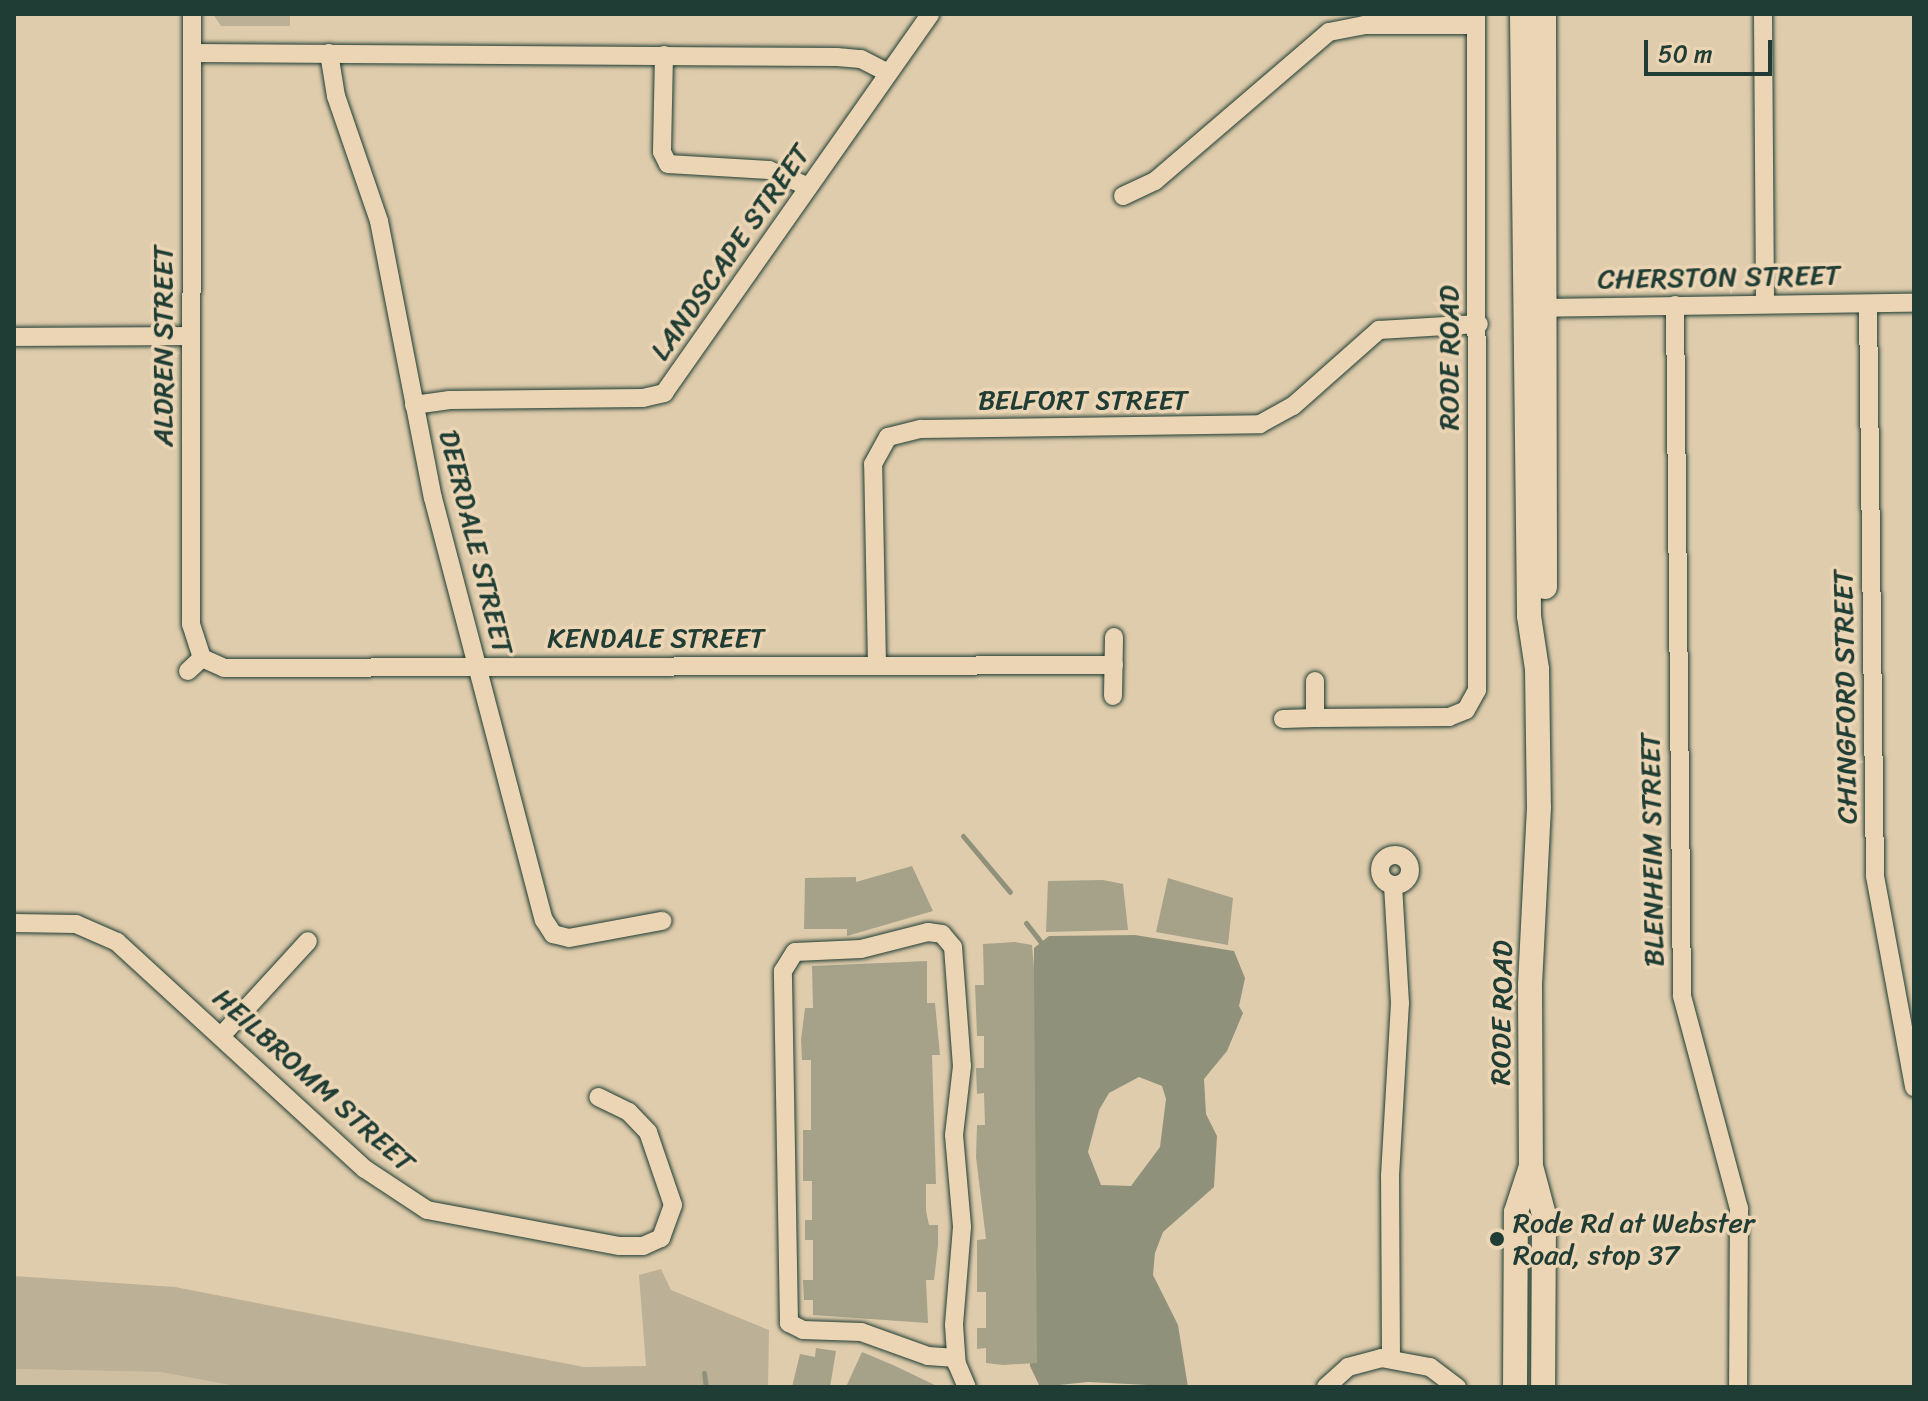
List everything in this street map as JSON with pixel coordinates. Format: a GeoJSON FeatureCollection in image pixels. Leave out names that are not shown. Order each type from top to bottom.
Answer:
{"type":"FeatureCollection","features":[{"type":"Feature","properties":{"kind":"main road","name":"RODE ROAD"},"geometry":{"type":"LineString","coordinates":[[1522,14],[1534,308]]}},
{"type":"Feature","properties":{"kind":"main road","name":"RODE ROAD"},"geometry":{"type":"LineString","coordinates":[[1543,1387],[1544,1215],[1531,1166],[1531,959],[1539,807],[1537,669],[1529,616],[1534,308],[1544,14]]}},
{"type":"Feature","properties":{"kind":"main road","name":"RODE ROAD"},"geometry":{"type":"LineString","coordinates":[[1515,1387],[1516,1212],[1531,1166]]}},
{"type":"Feature","properties":{"kind":"street","name":"ALDREN STREET"},"geometry":{"type":"LineString","coordinates":[[192,14],[191,633],[195,664]]}},
{"type":"Feature","properties":{"kind":"street","name":"LANDSCAPE STREET"},"geometry":{"type":"LineString","coordinates":[[414,405],[450,400],[643,398],[664,393],[930,14]]}},
{"type":"Feature","properties":{"kind":"street"},"geometry":{"type":"LineString","coordinates":[[1763,14],[1765,302]]}},
{"type":"Feature","properties":{"kind":"street"},"geometry":{"type":"LineString","coordinates":[[1123,196],[1155,181],[1329,32],[1364,25],[1476,19]]}},
{"type":"Feature","properties":{"kind":"street","name":"RODE ROAD"},"geometry":{"type":"LineString","coordinates":[[1315,718],[1442,718],[1461,713],[1473,702],[1478,684],[1476,19]]}},
{"type":"Feature","properties":{"kind":"street"},"geometry":{"type":"LineString","coordinates":[[192,53],[850,58],[887,72]]}},
{"type":"Feature","properties":{"kind":"street","name":"DEERDALE STREET"},"geometry":{"type":"LineString","coordinates":[[329,53],[336,96],[382,233],[433,498],[549,929],[557,937],[575,938],[662,921]]}},
{"type":"Feature","properties":{"kind":"street"},"geometry":{"type":"LineString","coordinates":[[664,55],[662,152],[668,164],[769,170],[809,187]]}},
{"type":"Feature","properties":{"kind":"street","name":"CHERSTON STREET"},"geometry":{"type":"LineString","coordinates":[[1534,308],[1765,302],[1914,303]]}},
{"type":"Feature","properties":{"kind":"street","name":"CHINGFORD STREET"},"geometry":{"type":"LineString","coordinates":[[1868,304],[1875,876],[1910,1046],[1914,1087]]}},
{"type":"Feature","properties":{"kind":"street","name":"BLENHEIM STREET"},"geometry":{"type":"LineString","coordinates":[[1675,305],[1682,996],[1739,1208],[1738,1387]]}},
{"type":"Feature","properties":{"kind":"street","name":"BELFORT STREET"},"geometry":{"type":"LineString","coordinates":[[877,665],[873,464],[888,437],[921,429],[1260,424],[1293,406],[1379,330],[1479,324]]}},
{"type":"Feature","properties":{"kind":"street"},"geometry":{"type":"LineString","coordinates":[[14,337],[191,336]]}},
{"type":"Feature","properties":{"kind":"street"},"geometry":{"type":"LineString","coordinates":[[1113,696],[1114,637]]}},
{"type":"Feature","properties":{"kind":"street","name":"KENDALE STREET"},"geometry":{"type":"LineString","coordinates":[[195,664],[224,668],[1114,665]]}},
{"type":"Feature","properties":{"kind":"street"},"geometry":{"type":"LineString","coordinates":[[1283,719],[1315,718],[1315,681]]}},
{"type":"Feature","properties":{"kind":"street"},"geometry":{"type":"LineString","coordinates":[[1391,1358],[1390,1176],[1400,1003],[1393,885]]}},
{"type":"Feature","properties":{"kind":"street","name":"HEILBROMM STREET"},"geometry":{"type":"LineString","coordinates":[[14,923],[76,924],[101,932],[222,1035],[365,1169],[411,1203],[448,1216],[620,1246],[652,1243],[666,1231],[673,1213],[654,1146],[639,1120],[598,1097]]}},
{"type":"Feature","properties":{"kind":"street"},"geometry":{"type":"LineString","coordinates":[[956,1358],[928,1356],[861,1332],[803,1330],[789,1323],[783,971],[795,952],[861,949],[928,932],[942,934],[951,943],[962,1066],[954,1135],[962,1227],[955,1292],[956,1358],[967,1387]]}},
{"type":"Feature","properties":{"kind":"street"},"geometry":{"type":"LineString","coordinates":[[222,1035],[308,941]]}},
{"type":"Feature","properties":{"kind":"street"},"geometry":{"type":"LineString","coordinates":[[1326,1387],[1358,1363],[1391,1358],[1430,1367],[1457,1387]]}},
{"type":"Feature","properties":{"kind":"shaded area"},"geometry":{"type":"Polygon","coordinates":[[[213,14],[290,14],[290,26],[221,26],[213,14]]]}},
{"type":"Feature","properties":{"kind":"shaded area"},"geometry":{"type":"Polygon","coordinates":[[[1135,935],[1234,951],[1245,978],[1239,1006],[1243,1013],[1227,1051],[1204,1079],[1206,1114],[1217,1136],[1214,1187],[1163,1232],[1155,1253],[1153,1275],[1178,1325],[1188,1387],[1088,1382],[1040,1387],[1030,1366],[1034,948],[1049,936],[1135,935]],[[1139,1077],[1109,1093],[1099,1110],[1088,1152],[1101,1185],[1131,1186],[1160,1147],[1166,1099],[1162,1086],[1139,1077]]]}},
{"type":"Feature","properties":{"kind":"shaded area"},"geometry":{"type":"Polygon","coordinates":[[[661,1269],[671,1290],[769,1330],[768,1387],[240,1387],[160,1372],[14,1369],[14,1276],[175,1287],[584,1367],[646,1366],[639,1275],[661,1269]]]}},
{"type":"Feature","properties":{"kind":"shaded area"},"geometry":{"type":"Polygon","coordinates":[[[14,1369],[160,1372],[240,1387],[14,1387],[14,1369]]]}},
{"type":"Feature","properties":{"kind":"building"},"geometry":{"type":"Polygon","coordinates":[[[912,866],[933,911],[847,936],[847,929],[804,929],[805,878],[856,877],[856,882],[912,866]]]}},
{"type":"Feature","properties":{"kind":"building"},"geometry":{"type":"Polygon","coordinates":[[[1168,878],[1233,898],[1228,945],[1156,932],[1168,878]]]}},
{"type":"Feature","properties":{"kind":"building"},"geometry":{"type":"Polygon","coordinates":[[[1103,880],[1123,884],[1128,930],[1046,932],[1048,881],[1103,880]]]}},
{"type":"Feature","properties":{"kind":"building"},"geometry":{"type":"Polygon","coordinates":[[[1015,942],[1032,945],[1034,968],[1037,1363],[1003,1365],[986,1363],[986,1348],[977,1349],[977,1328],[986,1328],[986,1292],[977,1292],[977,1240],[986,1239],[976,1157],[977,1125],[985,1125],[984,1093],[977,1094],[976,1068],[984,1068],[984,1036],[977,1036],[975,985],[984,985],[983,944],[1015,942]]]}},
{"type":"Feature","properties":{"kind":"building"},"geometry":{"type":"Polygon","coordinates":[[[927,961],[927,1003],[935,1003],[940,1055],[932,1055],[936,1184],[926,1184],[929,1225],[938,1225],[934,1280],[926,1280],[928,1323],[813,1315],[813,1300],[804,1300],[803,1280],[813,1280],[813,1240],[805,1240],[805,1220],[812,1220],[812,1181],[803,1181],[803,1130],[811,1130],[811,1060],[802,1060],[801,1040],[805,1008],[813,1008],[812,966],[927,961]]]}},
{"type":"Feature","properties":{"kind":"building"},"geometry":{"type":"Polygon","coordinates":[[[816,1348],[836,1351],[830,1387],[792,1387],[800,1354],[815,1357],[816,1348]]]}},
{"type":"Feature","properties":{"kind":"building"},"geometry":{"type":"Polygon","coordinates":[[[862,1352],[893,1365],[939,1387],[846,1387],[862,1352]]]}},
{"type":"Feature","properties":{"kind":"waterway"},"geometry":{"type":"LineString","coordinates":[[963,836],[1010,892]]}},
{"type":"Feature","properties":{"kind":"waterway"},"geometry":{"type":"LineString","coordinates":[[1026,923],[1040,941]]}},
{"type":"Feature","properties":{"kind":"waterway"},"geometry":{"type":"LineString","coordinates":[[704,1373],[706,1387]]}},
{"type":"Feature","properties":{"kind":"place","name":"Rode Rd at Webster Road, stop 37"},"geometry":{"type":"Point","coordinates":[1497,1239]}}]}
